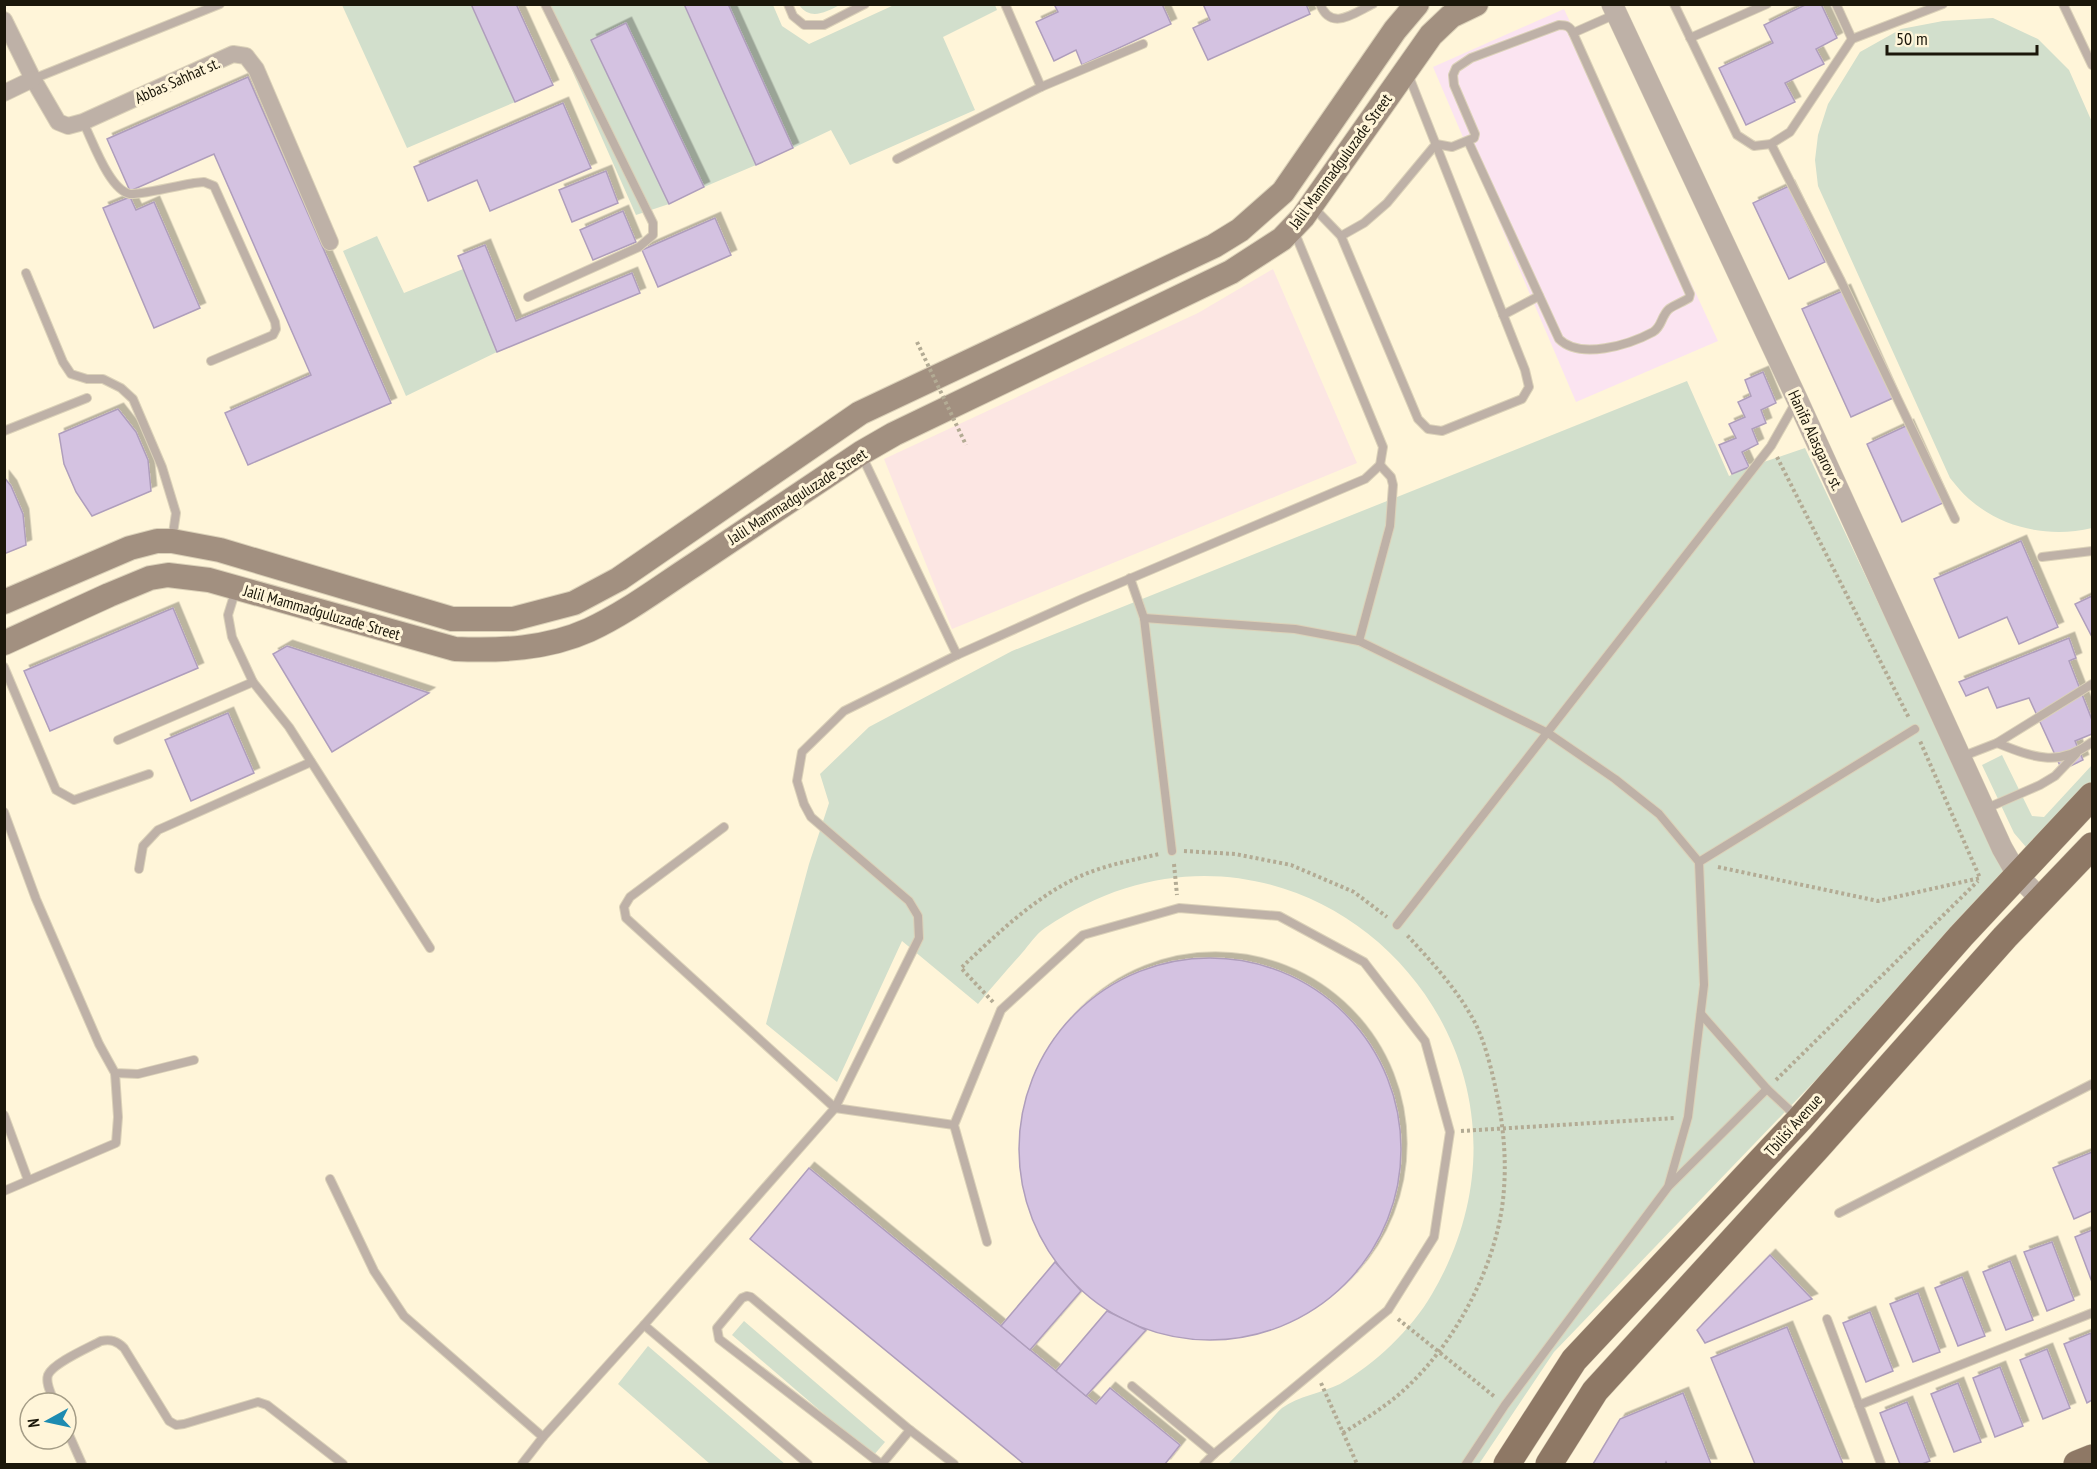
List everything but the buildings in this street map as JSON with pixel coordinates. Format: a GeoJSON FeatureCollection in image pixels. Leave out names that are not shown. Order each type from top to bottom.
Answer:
{"type":"FeatureCollection","features":[{"type":"Feature","properties":{"kind":"main road","name":"Jalil Mammadguluzade Street"},"geometry":{"type":"LineString","coordinates":[[4,643],[109,594],[150,578],[168,575],[209,580],[455,649],[494,650],[547,643],[588,630],[635,604],[861,453],[894,434],[1231,272],[1282,239],[1312,205],[1431,35],[1451,16],[1476,4]]}},
{"type":"Feature","properties":{"kind":"main road","name":"Jalil Mammadguluzade Street"},"geometry":{"type":"LineString","coordinates":[[4,602],[144,543],[172,541],[220,550],[452,619],[513,619],[573,603],[619,579],[860,413],[1214,246],[1240,230],[1283,192],[1414,6]]}},
{"type":"Feature","properties":{"kind":"main road"},"geometry":{"type":"LineString","coordinates":[[1384,46],[1406,68]]}},
{"type":"Feature","properties":{"kind":"main road"},"geometry":{"type":"LineString","coordinates":[[1270,205],[1293,228]]}},
{"type":"Feature","properties":{"kind":"main road"},"geometry":{"type":"LineString","coordinates":[[168,575],[172,541]]}},
{"type":"Feature","properties":{"kind":"main road","name":"Tbilisi Avenue"},"geometry":{"type":"LineString","coordinates":[[1507,1464],[1574,1360],[1800,1119],[1961,936],[2092,796]]}},
{"type":"Feature","properties":{"kind":"main road","name":"Tbilisi Avenue"},"geometry":{"type":"LineString","coordinates":[[1549,1464],[1595,1391],[1818,1148],[1998,946],[2092,846]]}},
{"type":"Feature","properties":{"kind":"main road"},"geometry":{"type":"LineString","coordinates":[[2077,1464],[2092,1458]]}},
{"type":"Feature","properties":{"kind":"street","name":"Hanifa Alasgarov st."},"geometry":{"type":"LineString","coordinates":[[1614,9],[1797,399],[2002,848],[2018,876],[2042,900]]}},
{"type":"Feature","properties":{"kind":"street"},"geometry":{"type":"LineString","coordinates":[[4,20],[33,80],[58,122],[68,126],[83,122]]}},
{"type":"Feature","properties":{"kind":"street","name":"Abbas Sahhat st."},"geometry":{"type":"LineString","coordinates":[[83,122],[233,54],[246,56],[256,69],[330,242]]}},
{"type":"Feature","properties":{"kind":"street"},"geometry":{"type":"LineString","coordinates":[[4,93],[33,80]]}},
{"type":"Feature","properties":{"kind":"lane"},"geometry":{"type":"LineString","coordinates":[[33,80],[220,4]]}},
{"type":"Feature","properties":{"kind":"lane"},"geometry":{"type":"LineString","coordinates":[[528,297],[639,247],[653,236],[653,223],[545,4]]}},
{"type":"Feature","properties":{"kind":"lane"},"geometry":{"type":"LineString","coordinates":[[788,4],[793,16],[804,25],[824,25],[865,4]]}},
{"type":"Feature","properties":{"kind":"lane"},"geometry":{"type":"LineString","coordinates":[[1005,4],[1041,87]]}},
{"type":"Feature","properties":{"kind":"lane"},"geometry":{"type":"LineString","coordinates":[[1320,4],[1324,14],[1331,19],[1341,19],[1373,4]]}},
{"type":"Feature","properties":{"kind":"lane"},"geometry":{"type":"LineString","coordinates":[[1674,4],[1737,135],[1754,146],[1771,144],[1790,132],[1852,39],[1943,4]]}},
{"type":"Feature","properties":{"kind":"lane"},"geometry":{"type":"LineString","coordinates":[[1690,39],[1767,4]]}},
{"type":"Feature","properties":{"kind":"lane"},"geometry":{"type":"LineString","coordinates":[[1836,4],[1852,39]]}},
{"type":"Feature","properties":{"kind":"lane"},"geometry":{"type":"LineString","coordinates":[[2063,4],[2092,65]]}},
{"type":"Feature","properties":{"kind":"lane"},"geometry":{"type":"LineString","coordinates":[[1573,33],[1614,9]]}},
{"type":"Feature","properties":{"kind":"lane"},"geometry":{"type":"LineString","coordinates":[[1436,144],[1452,147],[1474,138],[1475,134],[1454,85],[1453,75],[1456,68],[1471,58],[1559,25],[1570,28],[1690,294],[1689,298],[1670,308],[1653,332],[1616,346],[1596,350],[1565,345],[1559,339],[1468,141]]}},
{"type":"Feature","properties":{"kind":"lane"},"geometry":{"type":"LineString","coordinates":[[897,159],[1041,87],[1143,44]]}},
{"type":"Feature","properties":{"kind":"lane"},"geometry":{"type":"LineString","coordinates":[[1312,205],[1341,236],[1418,419],[1428,429],[1442,431],[1522,399],[1529,387],[1525,370],[1406,68]]}},
{"type":"Feature","properties":{"kind":"lane"},"geometry":{"type":"LineString","coordinates":[[83,122],[110,178],[120,189],[130,194],[204,182],[214,186],[275,322],[276,329],[273,335],[212,361]]}},
{"type":"Feature","properties":{"kind":"lane"},"geometry":{"type":"LineString","coordinates":[[1341,236],[1364,224],[1387,202],[1436,144]]}},
{"type":"Feature","properties":{"kind":"lane"},"geometry":{"type":"LineString","coordinates":[[1771,144],[1840,279],[1955,519]]}},
{"type":"Feature","properties":{"kind":"lane"},"geometry":{"type":"LineString","coordinates":[[522,1464],[543,1437],[835,1108],[919,938],[918,916],[909,901],[811,817],[804,804],[797,781],[802,752],[844,711],[957,655],[1130,578],[1365,479],[1380,465],[1383,447],[1293,228]]}},
{"type":"Feature","properties":{"kind":"lane"},"geometry":{"type":"LineString","coordinates":[[26,273],[63,362],[71,374],[87,379],[103,379],[121,388],[133,399],[162,466],[176,513],[172,541]]}},
{"type":"Feature","properties":{"kind":"lane"},"geometry":{"type":"LineString","coordinates":[[1503,315],[1539,296]]}},
{"type":"Feature","properties":{"kind":"lane"},"geometry":{"type":"LineString","coordinates":[[4,431],[87,398]]}},
{"type":"Feature","properties":{"kind":"lane"},"geometry":{"type":"LineString","coordinates":[[1397,925],[1771,446],[1797,399]]}},
{"type":"Feature","properties":{"kind":"lane"},"geometry":{"type":"LineString","coordinates":[[861,453],[957,655]]}},
{"type":"Feature","properties":{"kind":"lane"},"geometry":{"type":"LineString","coordinates":[[1359,641],[1390,526],[1393,485],[1391,477],[1380,465]]}},
{"type":"Feature","properties":{"kind":"lane"},"geometry":{"type":"LineString","coordinates":[[2042,557],[2092,551]]}},
{"type":"Feature","properties":{"kind":"lane"},"geometry":{"type":"LineString","coordinates":[[1130,578],[1144,618],[1172,851]]}},
{"type":"Feature","properties":{"kind":"lane"},"geometry":{"type":"LineString","coordinates":[[236,588],[228,615],[232,637],[253,682],[289,727],[430,948]]}},
{"type":"Feature","properties":{"kind":"lane"},"geometry":{"type":"LineString","coordinates":[[1144,618],[1295,629],[1359,641],[1548,734],[1614,779],[1659,814],[1699,862],[1704,985],[1688,1117],[1668,1187]]}},
{"type":"Feature","properties":{"kind":"lane"},"geometry":{"type":"LineString","coordinates":[[4,667],[56,790],[74,800],[149,774]]}},
{"type":"Feature","properties":{"kind":"lane"},"geometry":{"type":"LineString","coordinates":[[118,740],[253,682]]}},
{"type":"Feature","properties":{"kind":"lane"},"geometry":{"type":"LineString","coordinates":[[1960,758],[1997,743],[2092,684]]}},
{"type":"Feature","properties":{"kind":"lane"},"geometry":{"type":"LineString","coordinates":[[1699,862],[1915,729]]}},
{"type":"Feature","properties":{"kind":"lane"},"geometry":{"type":"LineString","coordinates":[[1984,810],[2055,776],[2076,754],[2092,742]]}},
{"type":"Feature","properties":{"kind":"lane"},"geometry":{"type":"LineString","coordinates":[[1997,743],[2027,755],[2048,759],[2076,754]]}},
{"type":"Feature","properties":{"kind":"lane"},"geometry":{"type":"LineString","coordinates":[[139,869],[143,846],[158,830],[311,762]]}},
{"type":"Feature","properties":{"kind":"lane"},"geometry":{"type":"LineString","coordinates":[[4,812],[36,899],[99,1044],[115,1073],[118,1117],[116,1143],[4,1191]]}},
{"type":"Feature","properties":{"kind":"lane"},"geometry":{"type":"LineString","coordinates":[[724,827],[630,897],[624,907],[626,918],[835,1108],[954,1125]]}},
{"type":"Feature","properties":{"kind":"lane"},"geometry":{"type":"LineString","coordinates":[[987,1242],[954,1125],[1001,1010],[1083,935],[1179,908],[1279,916],[1364,962],[1425,1041],[1450,1132],[1434,1238],[1388,1310],[1204,1464]]}},
{"type":"Feature","properties":{"kind":"lane"},"geometry":{"type":"LineString","coordinates":[[1701,1014],[1767,1089],[1800,1119]]}},
{"type":"Feature","properties":{"kind":"lane"},"geometry":{"type":"LineString","coordinates":[[115,1073],[138,1074],[194,1060]]}},
{"type":"Feature","properties":{"kind":"lane"},"geometry":{"type":"LineString","coordinates":[[1839,1213],[2092,1084]]}},
{"type":"Feature","properties":{"kind":"lane"},"geometry":{"type":"LineString","coordinates":[[1466,1464],[1505,1405],[1668,1187],[1767,1089]]}},
{"type":"Feature","properties":{"kind":"lane"},"geometry":{"type":"LineString","coordinates":[[4,1115],[28,1180]]}},
{"type":"Feature","properties":{"kind":"lane"},"geometry":{"type":"LineString","coordinates":[[330,1179],[374,1271],[405,1316],[543,1437]]}},
{"type":"Feature","properties":{"kind":"lane"},"geometry":{"type":"LineString","coordinates":[[910,1430],[882,1464],[719,1339],[717,1328],[742,1298],[751,1297],[954,1464]]}},
{"type":"Feature","properties":{"kind":"lane"},"geometry":{"type":"LineString","coordinates":[[1859,1405],[2092,1313]]}},
{"type":"Feature","properties":{"kind":"lane"},"geometry":{"type":"LineString","coordinates":[[1827,1319],[1881,1464]]}},
{"type":"Feature","properties":{"kind":"lane"},"geometry":{"type":"LineString","coordinates":[[644,1325],[808,1464]]}},
{"type":"Feature","properties":{"kind":"lane"},"geometry":{"type":"LineString","coordinates":[[50,1391],[47,1376],[54,1367],[101,1341],[118,1342],[169,1421],[176,1425],[258,1402],[267,1405],[343,1464]]}},
{"type":"Feature","properties":{"kind":"lane"},"geometry":{"type":"LineString","coordinates":[[1132,1386],[1214,1454]]}},
{"type":"Feature","properties":{"kind":"path"},"geometry":{"type":"LineString","coordinates":[[917,342],[966,445]]}},
{"type":"Feature","properties":{"kind":"path"},"geometry":{"type":"LineString","coordinates":[[1172,851],[1179,908]]}},
{"type":"Feature","properties":{"kind":"path"},"geometry":{"type":"LineString","coordinates":[[1001,1010],[961,968],[991,940],[1044,896],[1095,870],[1172,851],[1235,854],[1291,866],[1354,892],[1397,925],[1449,984],[1474,1021],[1494,1078],[1502,1128],[1504,1188],[1496,1234],[1479,1285],[1461,1320],[1439,1352],[1406,1388],[1378,1411],[1343,1433]]}},
{"type":"Feature","properties":{"kind":"path"},"geometry":{"type":"LineString","coordinates":[[1767,1089],[1980,878]]}},
{"type":"Feature","properties":{"kind":"path"},"geometry":{"type":"LineString","coordinates":[[1450,1132],[1688,1117]]}},
{"type":"Feature","properties":{"kind":"path"},"geometry":{"type":"LineString","coordinates":[[1388,1310],[1505,1405]]}},
{"type":"Feature","properties":{"kind":"path"},"geometry":{"type":"LineString","coordinates":[[1315,1371],[1357,1464]]}},
{"type":"Feature","properties":{"kind":"shaded area"},"geometry":{"type":"Polygon","coordinates":[[[1564,9],[1718,341],[1576,402],[1433,67],[1564,9]]]}},
{"type":"Feature","properties":{"kind":"shaded area"},"geometry":{"type":"Polygon","coordinates":[[[1273,269],[1357,463],[952,629],[884,459],[1198,313],[1273,269]]]}},
{"type":"Feature","properties":{"kind":"green space"},"geometry":{"type":"Polygon","coordinates":[[[342,5],[471,5],[515,102],[407,148],[342,5]]]}},
{"type":"Feature","properties":{"kind":"green space"},"geometry":{"type":"Polygon","coordinates":[[[543,5],[684,5],[756,165],[704,187],[626,24],[669,204],[636,215],[543,5]]]}},
{"type":"Feature","properties":{"kind":"green space"},"geometry":{"type":"Polygon","coordinates":[[[728,5],[773,5],[782,26],[809,44],[894,5],[995,5],[997,10],[943,37],[975,110],[850,165],[831,130],[793,148],[728,5]]]}},
{"type":"Feature","properties":{"kind":"green space"},"geometry":{"type":"Polygon","coordinates":[[[799,5],[840,5],[813,14],[808,13],[799,5]]]}},
{"type":"Feature","properties":{"kind":"green space"},"geometry":{"type":"Polygon","coordinates":[[[1993,18],[2038,39],[2069,70],[2092,122],[2092,528],[2076,531],[2044,531],[1997,518],[1966,497],[1950,478],[1818,186],[1815,160],[1818,135],[1828,104],[1860,52],[1901,29],[1943,21],[1993,18]]]}},
{"type":"Feature","properties":{"kind":"green space"},"geometry":{"type":"Polygon","coordinates":[[[377,236],[404,293],[463,269],[497,352],[406,396],[343,251],[377,236]]]}},
{"type":"Feature","properties":{"kind":"green space"},"geometry":{"type":"Polygon","coordinates":[[[1687,381],[1729,476],[1805,448],[2009,879],[1554,1352],[1479,1464],[1228,1464],[1282,1408],[1295,1400],[1340,1384],[1366,1367],[1403,1333],[1432,1294],[1469,1198],[1470,1104],[1441,1020],[1388,951],[1316,901],[1231,877],[1139,884],[1045,928],[978,1004],[902,941],[837,1082],[766,1024],[809,864],[829,803],[820,774],[869,727],[1012,651],[1687,381]]]}},
{"type":"Feature","properties":{"kind":"green space"},"geometry":{"type":"Polygon","coordinates":[[[2002,755],[2032,816],[2044,817],[2092,765],[2092,783],[2026,847],[2014,833],[1982,765],[2002,755]]]}},
{"type":"Feature","properties":{"kind":"green space"},"geometry":{"type":"Polygon","coordinates":[[[744,1321],[885,1442],[873,1456],[732,1335],[744,1321]]]}},
{"type":"Feature","properties":{"kind":"green space"},"geometry":{"type":"Polygon","coordinates":[[[648,1346],[785,1464],[710,1464],[618,1384],[648,1346]]]}}]}
